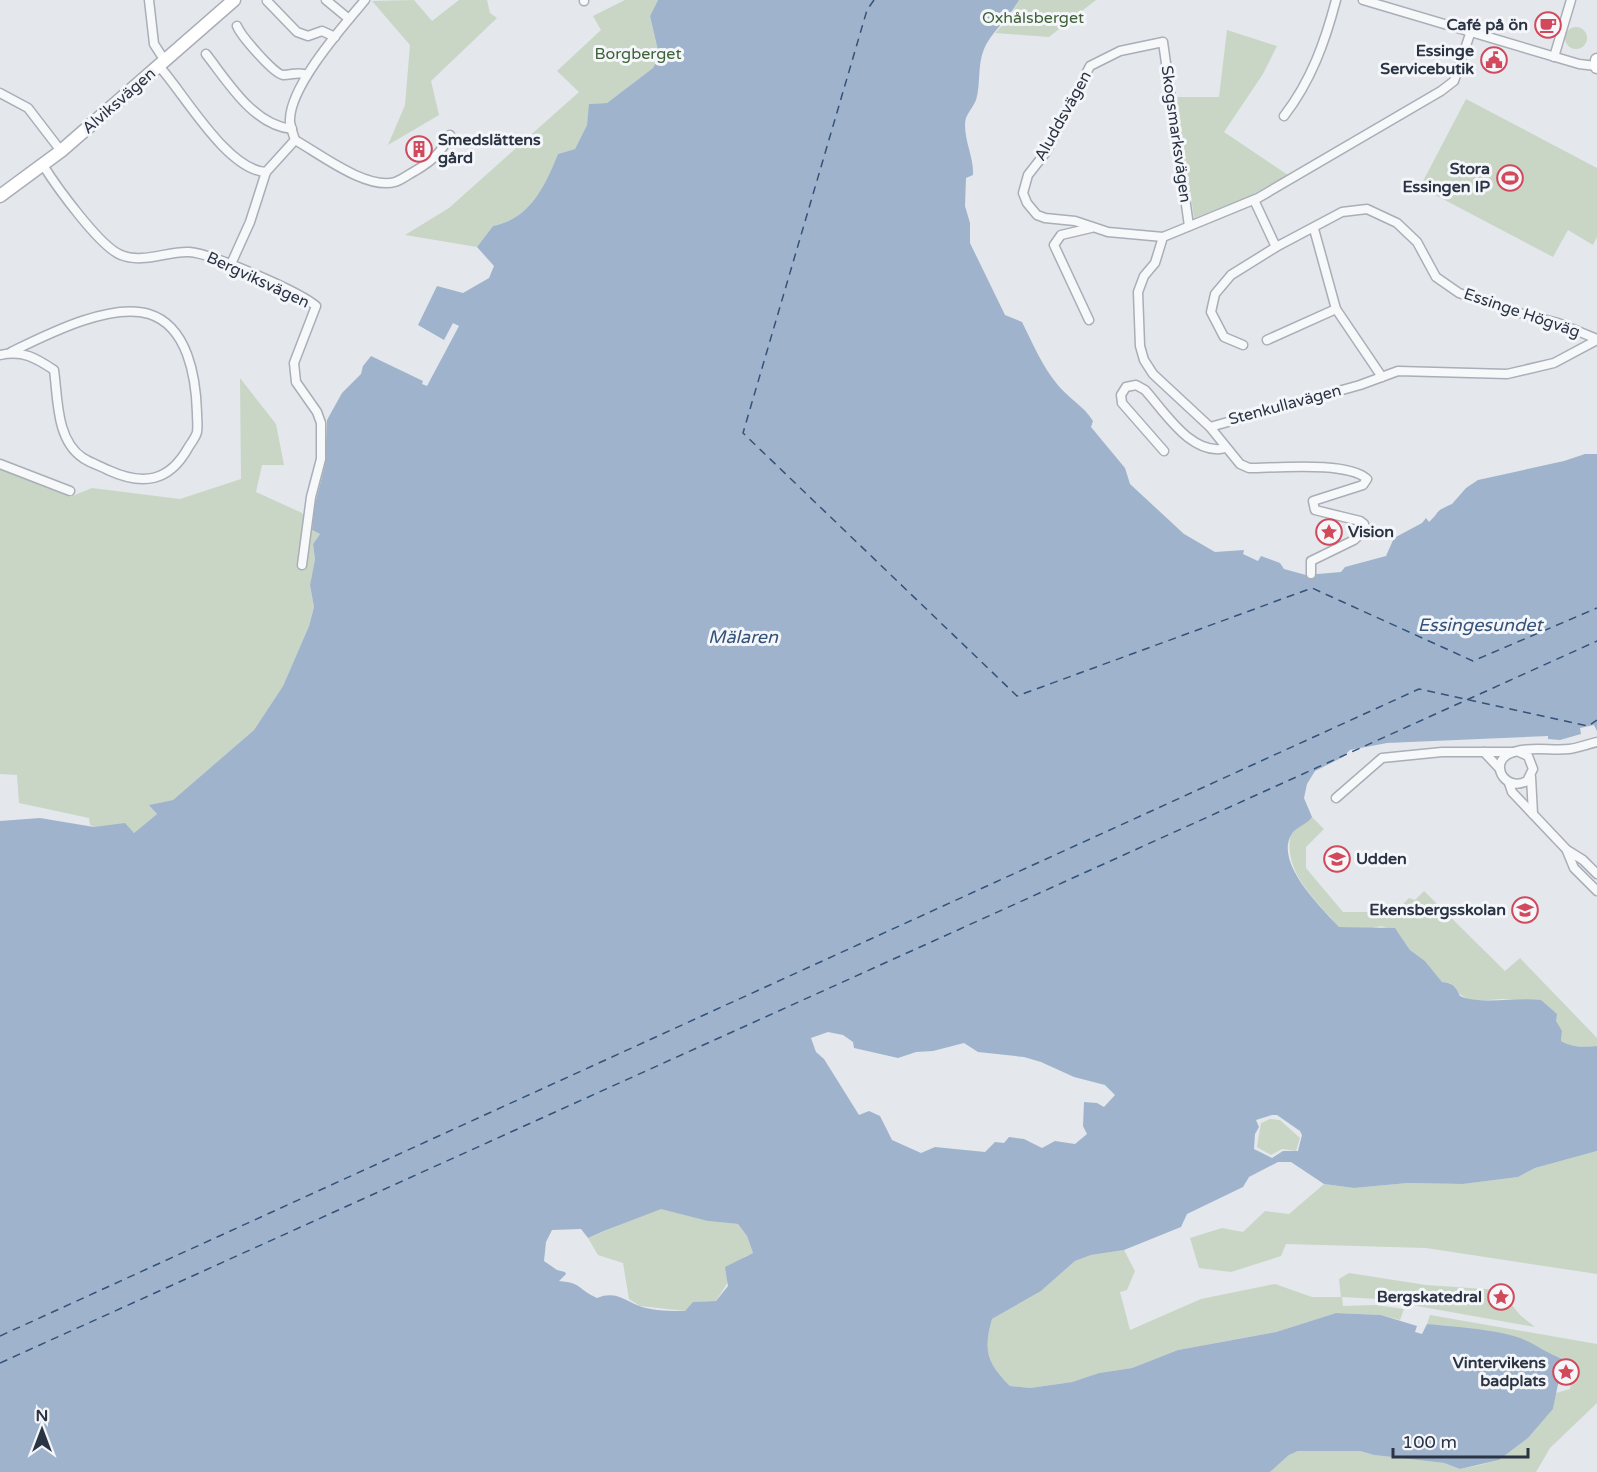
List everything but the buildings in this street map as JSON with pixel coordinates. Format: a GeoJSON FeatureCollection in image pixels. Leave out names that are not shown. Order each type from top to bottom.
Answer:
{"type":"FeatureCollection","features":[{"type":"Feature","properties":{"kind":"street"},"geometry":{"type":"LineString","coordinates":[[149,0],[154,44],[162,63],[230,155],[254,171],[266,172]]}},
{"type":"Feature","properties":{"kind":"street","name":"Alviksvägen"},"geometry":{"type":"LineString","coordinates":[[0,196],[61,151],[234,0]]}},
{"type":"Feature","properties":{"kind":"street"},"geometry":{"type":"LineString","coordinates":[[326,0],[349,19]]}},
{"type":"Feature","properties":{"kind":"street"},"geometry":{"type":"LineString","coordinates":[[365,0],[307,75],[293,103],[292,129],[295,140],[350,172],[377,182],[395,182],[432,161],[442,152],[450,135]]}},
{"type":"Feature","properties":{"kind":"street"},"geometry":{"type":"LineString","coordinates":[[1284,116],[1296,101],[1320,54],[1336,0]]}},
{"type":"Feature","properties":{"kind":"street"},"geometry":{"type":"LineString","coordinates":[[1363,0],[1470,34],[1579,64],[1597,64]]}},
{"type":"Feature","properties":{"kind":"street"},"geometry":{"type":"LineString","coordinates":[[1554,57],[1571,0]]}},
{"type":"Feature","properties":{"kind":"street"},"geometry":{"type":"LineString","coordinates":[[267,1],[297,32],[308,36],[322,31],[335,37]]}},
{"type":"Feature","properties":{"kind":"street"},"geometry":{"type":"LineString","coordinates":[[237,26],[272,71],[282,75],[300,72],[307,75]]}},
{"type":"Feature","properties":{"kind":"street"},"geometry":{"type":"LineString","coordinates":[[1163,237],[1254,200],[1447,86],[1454,81],[1470,34]]}},
{"type":"Feature","properties":{"kind":"street","name":"Skogsmarksvägen"},"geometry":{"type":"LineString","coordinates":[[1163,42],[1189,226]]}},
{"type":"Feature","properties":{"kind":"street","name":"Aluddsvägen"},"geometry":{"type":"LineString","coordinates":[[1163,42],[1120,51],[1090,66],[1046,152],[1024,183],[1023,193],[1027,203],[1037,214],[1108,232],[1163,237]]}},
{"type":"Feature","properties":{"kind":"street"},"geometry":{"type":"LineString","coordinates":[[206,54],[230,85],[260,116],[277,127],[292,129]]}},
{"type":"Feature","properties":{"kind":"street"},"geometry":{"type":"LineString","coordinates":[[0,93],[28,108],[61,151]]}},
{"type":"Feature","properties":{"kind":"street"},"geometry":{"type":"LineString","coordinates":[[231,264],[250,222],[266,172],[295,140]]}},
{"type":"Feature","properties":{"kind":"street","name":"Bergviksvägen"},"geometry":{"type":"LineString","coordinates":[[43,165],[100,239],[116,252],[139,259],[192,252],[231,264],[316,306],[294,363],[296,382],[317,412],[321,423],[321,459],[311,497],[302,565]]}},
{"type":"Feature","properties":{"kind":"street"},"geometry":{"type":"LineString","coordinates":[[1254,200],[1276,247]]}},
{"type":"Feature","properties":{"kind":"street","name":"Essinge Högväg"},"geometry":{"type":"LineString","coordinates":[[1243,345],[1224,338],[1211,312],[1215,294],[1231,275],[1276,247],[1314,229],[1342,212],[1367,209],[1397,222],[1416,242],[1436,277],[1459,293],[1512,311],[1558,323],[1597,340]]}},
{"type":"Feature","properties":{"kind":"street"},"geometry":{"type":"LineString","coordinates":[[1089,320],[1054,245],[1061,235],[1094,227]]}},
{"type":"Feature","properties":{"kind":"street"},"geometry":{"type":"LineString","coordinates":[[1314,229],[1336,309],[1382,377]]}},
{"type":"Feature","properties":{"kind":"street","name":"Stenkullavägen"},"geometry":{"type":"LineString","coordinates":[[1163,237],[1155,263],[1144,276],[1138,292],[1140,346],[1144,360],[1153,374],[1210,427],[1398,371],[1507,374],[1554,363],[1597,340]]}},
{"type":"Feature","properties":{"kind":"street"},"geometry":{"type":"LineString","coordinates":[[1267,340],[1336,309]]}},
{"type":"Feature","properties":{"kind":"street"},"geometry":{"type":"LineString","coordinates":[[0,355],[62,328],[108,313],[148,313],[172,327],[183,345],[192,368],[197,432],[181,460],[164,476],[135,479],[114,472],[81,457],[63,432],[54,370],[33,356],[11,352]]}},
{"type":"Feature","properties":{"kind":"street"},"geometry":{"type":"LineString","coordinates":[[1164,451],[1122,403],[1121,394],[1126,387],[1136,385],[1145,390],[1200,447],[1218,450],[1226,448]]}},
{"type":"Feature","properties":{"kind":"street"},"geometry":{"type":"LineString","coordinates":[[1210,427],[1240,464],[1249,468],[1343,469],[1362,474],[1367,479],[1363,484],[1313,501],[1315,510],[1360,521],[1366,530],[1354,540],[1311,561],[1311,574]]}},
{"type":"Feature","properties":{"kind":"street"},"geometry":{"type":"LineString","coordinates":[[0,464],[70,491]]}},
{"type":"Feature","properties":{"kind":"street"},"geometry":{"type":"LineString","coordinates":[[1336,798],[1382,758],[1571,749],[1597,742]]}},
{"type":"Feature","properties":{"kind":"street"},"geometry":{"type":"LineString","coordinates":[[1509,783],[1522,784],[1547,750]]}},
{"type":"Feature","properties":{"kind":"street"},"geometry":{"type":"LineString","coordinates":[[1485,752],[1500,769],[1512,792],[1567,850],[1583,860],[1597,874]]}},
{"type":"Feature","properties":{"kind":"street"},"geometry":{"type":"LineString","coordinates":[[1500,769],[1504,758],[1516,752]]}},
{"type":"Feature","properties":{"kind":"street"},"geometry":{"type":"LineString","coordinates":[[1516,752],[1531,759],[1533,814]]}},
{"type":"Feature","properties":{"kind":"street"},"geometry":{"type":"LineString","coordinates":[[1567,850],[1574,868],[1597,891]]}},
{"type":"Feature","properties":{"kind":"green space"},"geometry":{"type":"Polygon","coordinates":[[[414,0],[432,21],[459,0],[487,0],[490,13],[497,18],[431,81],[439,115],[388,145],[405,105],[410,45],[372,1],[414,0]]]}},
{"type":"Feature","properties":{"kind":"green space","name":"Borgberget"},"geometry":{"type":"Polygon","coordinates":[[[625,0],[658,0],[650,16],[659,55],[653,68],[607,103],[590,104],[587,125],[575,149],[558,154],[548,178],[526,209],[506,222],[493,226],[477,247],[405,235],[449,208],[579,92],[557,71],[601,30],[593,16],[625,0]]]}},
{"type":"Feature","properties":{"kind":"green space","name":"Oxhålsberget"},"geometry":{"type":"Polygon","coordinates":[[[1019,0],[1096,0],[1049,37],[995,33],[1010,17],[1019,0]]]}},
{"type":"Feature","properties":{"kind":"green space"},"geometry":{"type":"Polygon","coordinates":[[[1576,27],[1584,30],[1587,38],[1584,46],[1576,49],[1568,46],[1565,38],[1568,30],[1576,27]]]}},
{"type":"Feature","properties":{"kind":"green space"},"geometry":{"type":"Polygon","coordinates":[[[1227,30],[1277,46],[1263,74],[1224,132],[1288,175],[1248,197],[1194,218],[1177,97],[1219,97],[1227,30]]]}},
{"type":"Feature","properties":{"kind":"green space","name":"Stora Essingen IP"},"geometry":{"type":"Polygon","coordinates":[[[1466,99],[1597,168],[1597,237],[1593,245],[1568,230],[1553,257],[1420,187],[1466,99]]]}},
{"type":"Feature","properties":{"kind":"green space"},"geometry":{"type":"Polygon","coordinates":[[[240,378],[276,424],[284,465],[262,465],[256,492],[302,513],[312,530],[320,534],[313,544],[315,559],[310,585],[314,607],[309,626],[283,686],[254,730],[173,800],[150,805],[157,814],[134,833],[116,826],[94,827],[90,825],[89,818],[19,803],[17,775],[0,774],[0,467],[70,497],[92,488],[180,499],[241,479],[240,378]]]}},
{"type":"Feature","properties":{"kind":"green space"},"geometry":{"type":"Polygon","coordinates":[[[1312,817],[1324,829],[1306,847],[1306,868],[1343,912],[1395,912],[1409,898],[1415,900],[1424,891],[1505,971],[1520,958],[1597,1038],[1597,1046],[1582,1047],[1561,1041],[1562,1031],[1519,1001],[1472,1000],[1465,997],[1457,992],[1450,983],[1442,982],[1425,961],[1410,950],[1398,932],[1381,926],[1339,927],[1311,896],[1296,873],[1291,860],[1291,833],[1312,817]]]}},
{"type":"Feature","properties":{"kind":"green space"},"geometry":{"type":"Polygon","coordinates":[[[1270,1119],[1280,1120],[1300,1138],[1296,1151],[1282,1149],[1271,1155],[1257,1147],[1261,1123],[1270,1119]]]}},
{"type":"Feature","properties":{"kind":"green space"},"geometry":{"type":"Polygon","coordinates":[[[1597,1151],[1597,1274],[1426,1248],[1286,1244],[1281,1256],[1231,1272],[1199,1268],[1190,1238],[1222,1228],[1243,1232],[1265,1211],[1289,1214],[1324,1184],[1354,1188],[1408,1183],[1463,1184],[1518,1177],[1535,1168],[1597,1151]]]}},
{"type":"Feature","properties":{"kind":"green space"},"geometry":{"type":"Polygon","coordinates":[[[661,1208],[709,1221],[738,1224],[747,1236],[753,1253],[744,1257],[716,1301],[694,1302],[685,1311],[640,1306],[629,1299],[623,1263],[598,1255],[588,1238],[661,1208]]]}},
{"type":"Feature","properties":{"kind":"green space"},"geometry":{"type":"Polygon","coordinates":[[[1124,1250],[1135,1271],[1127,1290],[1120,1292],[1130,1330],[1201,1299],[1275,1284],[1312,1297],[1341,1297],[1339,1279],[1349,1273],[1426,1285],[1500,1290],[1520,1315],[1535,1327],[1378,1299],[1342,1297],[1343,1306],[1376,1305],[1404,1309],[1400,1320],[1381,1315],[1336,1313],[1276,1332],[1178,1350],[1132,1368],[1099,1373],[1072,1382],[1030,1388],[1010,1386],[996,1370],[989,1356],[988,1340],[992,1319],[1041,1291],[1075,1261],[1091,1255],[1124,1250]]]}},
{"type":"Feature","properties":{"kind":"green space"},"geometry":{"type":"Polygon","coordinates":[[[1430,1315],[1597,1344],[1597,1403],[1550,1448],[1536,1472],[1270,1472],[1289,1455],[1298,1451],[1360,1451],[1374,1455],[1444,1463],[1460,1469],[1499,1460],[1528,1438],[1553,1409],[1556,1393],[1570,1389],[1573,1367],[1570,1360],[1550,1355],[1525,1340],[1427,1324],[1430,1315]]]}},
{"type":"Feature","properties":{"kind":"water","name":"Mälaren"},"geometry":{"type":"Polygon","coordinates":[[[658,0],[1019,0],[984,49],[980,62],[976,100],[965,121],[966,138],[973,169],[973,175],[966,178],[965,206],[970,223],[970,243],[1005,315],[1022,322],[1047,370],[1061,389],[1081,406],[1093,421],[1091,427],[1125,468],[1130,484],[1184,534],[1215,552],[1244,550],[1243,554],[1258,561],[1261,556],[1280,563],[1284,569],[1306,575],[1341,572],[1345,567],[1386,556],[1394,538],[1422,523],[1426,518],[1429,522],[1440,510],[1452,504],[1466,488],[1478,480],[1564,461],[1585,454],[1597,454],[1597,731],[1594,725],[1580,728],[1581,734],[1560,740],[1548,739],[1548,736],[1387,743],[1350,750],[1343,757],[1315,771],[1307,784],[1304,798],[1312,817],[1293,832],[1288,846],[1289,859],[1303,885],[1339,927],[1395,928],[1410,950],[1425,961],[1442,982],[1454,986],[1460,996],[1478,1000],[1541,1000],[1557,1014],[1556,1021],[1562,1031],[1561,1041],[1574,1046],[1597,1046],[1597,1151],[1535,1168],[1518,1177],[1463,1184],[1408,1183],[1354,1188],[1324,1184],[1291,1162],[1278,1162],[1249,1177],[1243,1187],[1187,1214],[1181,1227],[1124,1250],[1091,1255],[1075,1261],[1041,1291],[992,1319],[988,1340],[989,1356],[1002,1378],[1010,1386],[1030,1388],[1072,1382],[1099,1373],[1132,1368],[1178,1350],[1276,1332],[1336,1313],[1381,1315],[1417,1326],[1415,1332],[1422,1334],[1427,1324],[1503,1333],[1525,1340],[1563,1359],[1553,1409],[1528,1438],[1499,1460],[1460,1469],[1444,1463],[1374,1455],[1360,1451],[1298,1451],[1289,1455],[1270,1472],[0,1472],[0,821],[40,818],[94,827],[125,823],[134,833],[157,814],[149,805],[173,800],[254,730],[283,686],[309,626],[314,607],[310,585],[315,559],[313,544],[320,534],[312,530],[315,504],[325,465],[327,420],[342,393],[361,374],[363,366],[371,356],[423,381],[422,384],[427,386],[459,326],[453,323],[444,340],[418,325],[437,286],[463,293],[489,278],[494,266],[477,247],[493,226],[506,222],[526,209],[548,178],[558,154],[575,149],[587,125],[589,104],[607,103],[653,68],[659,55],[650,16],[658,0]],[[828,1032],[811,1038],[816,1052],[824,1059],[859,1115],[869,1111],[880,1116],[892,1140],[921,1153],[935,1147],[985,1152],[995,1142],[1004,1143],[1009,1137],[1024,1139],[1042,1148],[1055,1141],[1075,1144],[1087,1134],[1083,1126],[1084,1102],[1097,1103],[1104,1107],[1115,1095],[1105,1085],[1074,1077],[1041,1062],[1024,1057],[978,1052],[964,1043],[933,1051],[916,1052],[898,1058],[854,1048],[853,1042],[843,1035],[828,1032]],[[1277,1115],[1256,1120],[1259,1127],[1255,1134],[1254,1149],[1272,1158],[1283,1151],[1298,1151],[1302,1135],[1300,1131],[1277,1115]],[[661,1209],[588,1238],[581,1229],[552,1230],[546,1242],[544,1261],[557,1270],[565,1272],[566,1274],[559,1281],[576,1285],[597,1298],[616,1296],[652,1309],[685,1311],[693,1302],[716,1301],[728,1286],[725,1267],[753,1253],[747,1236],[738,1224],[708,1221],[661,1209]]]}},
{"type":"Feature","properties":{"kind":"ferry route"},"geometry":{"type":"LineString","coordinates":[[874,0],[867,10],[743,433],[1017,696],[1312,588],[1473,661],[1597,608]]}},
{"type":"Feature","properties":{"kind":"ferry route"},"geometry":{"type":"LineString","coordinates":[[0,1363],[1597,641]]}},
{"type":"Feature","properties":{"kind":"ferry route"},"geometry":{"type":"LineString","coordinates":[[0,1336],[1419,689],[1588,726],[1597,720]]}},
{"type":"Feature","properties":{"kind":"place","name":"Café på ön"},"geometry":{"type":"Point","coordinates":[1548,25]}},
{"type":"Feature","properties":{"kind":"place","name":"Essinge Servicebutik"},"geometry":{"type":"Point","coordinates":[1494,60]}},
{"type":"Feature","properties":{"kind":"place","name":"Smedslättens gård"},"geometry":{"type":"Point","coordinates":[419,149]}},
{"type":"Feature","properties":{"kind":"place","name":"Stora Essingen IP"},"geometry":{"type":"Point","coordinates":[1510,178]}},
{"type":"Feature","properties":{"kind":"place","name":"Vision"},"geometry":{"type":"Point","coordinates":[1329,532]}},
{"type":"Feature","properties":{"kind":"place","name":"Udden"},"geometry":{"type":"Point","coordinates":[1337,859]}},
{"type":"Feature","properties":{"kind":"place","name":"Ekensbergsskolan"},"geometry":{"type":"Point","coordinates":[1525,910]}},
{"type":"Feature","properties":{"kind":"place","name":"Bergskatedral"},"geometry":{"type":"Point","coordinates":[1501,1297]}},
{"type":"Feature","properties":{"kind":"place","name":"Vintervikens badplats"},"geometry":{"type":"Point","coordinates":[1566,1372]}},
{"type":"Feature","properties":{"kind":"water label","name":"Essingesundet"},"geometry":{"type":"Point","coordinates":[1480,625]}}]}
